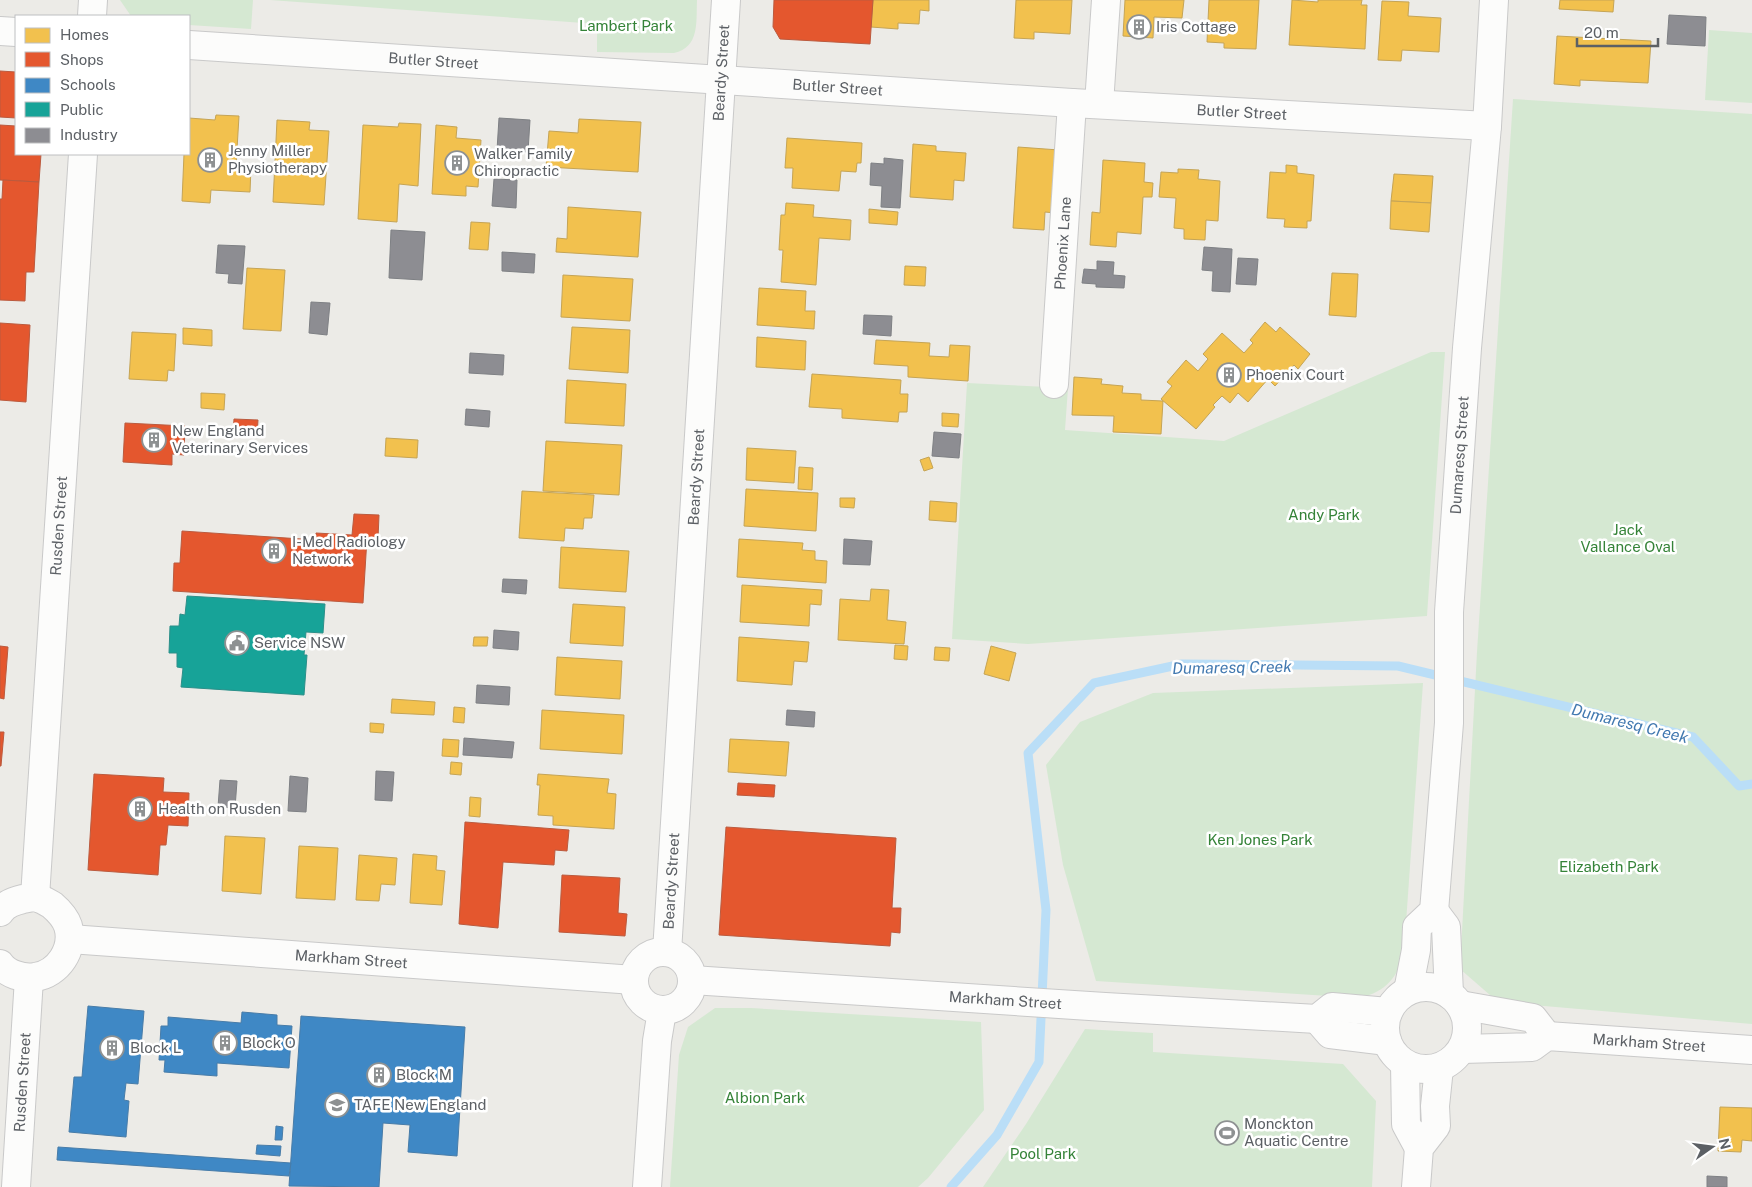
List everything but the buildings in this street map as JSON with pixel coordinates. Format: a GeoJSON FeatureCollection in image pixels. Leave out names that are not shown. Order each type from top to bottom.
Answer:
{"type":"FeatureCollection","features":[{"type":"Feature","properties":{"kind":"street"},"geometry":{"type":"LineString","coordinates":[[92,15],[93,0]]}},
{"type":"Feature","properties":{"kind":"street","name":"Beardy Street"},"geometry":{"type":"LineString","coordinates":[[667,952],[726,0]]}},
{"type":"Feature","properties":{"kind":"street"},"geometry":{"type":"LineString","coordinates":[[1099,104],[1106,0]]}},
{"type":"Feature","properties":{"kind":"street","name":"Dumaresq Street"},"geometry":{"type":"LineString","coordinates":[[1434,911],[1449,723],[1449,612],[1467,348],[1487,126],[1494,0]]}},
{"type":"Feature","properties":{"kind":"street"},"geometry":{"type":"LineString","coordinates":[[0,31],[15,32]]}},
{"type":"Feature","properties":{"kind":"street","name":"Butler Street"},"geometry":{"type":"LineString","coordinates":[[190,45],[1072,103],[1487,126]]}},
{"type":"Feature","properties":{"kind":"street","name":"Phoenix Lane"},"geometry":{"type":"LineString","coordinates":[[1054,384],[1072,103]]}},
{"type":"Feature","properties":{"kind":"street","name":"Rusden Street"},"geometry":{"type":"LineString","coordinates":[[34,897],[83,155]]}},
{"type":"Feature","properties":{"kind":"street"},"geometry":{"type":"LineString","coordinates":[[0,912],[14,900],[34,897],[47,901],[62,913],[68,926],[70,939],[64,958],[52,972],[39,977],[29,978],[13,974],[0,964]]}},
{"type":"Feature","properties":{"kind":"street"},"geometry":{"type":"LineString","coordinates":[[1408,991],[1416,950],[1417,927],[1434,911],[1446,926],[1455,999],[1466,1019],[1467,1034],[1462,1049],[1452,1060],[1439,1068],[1422,1070],[1405,1064],[1394,1054],[1386,1041],[1385,1026],[1388,1012],[1396,1000],[1408,991],[1422,987],[1436,988],[1455,999],[1533,1018],[1547,1036],[1532,1047],[1462,1049]]}},
{"type":"Feature","properties":{"kind":"street","name":"Markham Street"},"geometry":{"type":"LineString","coordinates":[[70,939],[634,980]]}},
{"type":"Feature","properties":{"kind":"street"},"geometry":{"type":"LineString","coordinates":[[667,952],[674,954],[684,961],[690,970],[692,980],[691,990],[684,1002],[676,1008],[662,1011],[652,1008],[640,999],[634,980],[638,966],[646,957],[656,953],[667,952]]}},
{"type":"Feature","properties":{"kind":"street","name":"Rusden Street"},"geometry":{"type":"LineString","coordinates":[[16,1187],[29,978]]}},
{"type":"Feature","properties":{"kind":"street","name":"Markham Street"},"geometry":{"type":"LineString","coordinates":[[692,980],[1105,1008],[1317,1019]]}},
{"type":"Feature","properties":{"kind":"street"},"geometry":{"type":"LineString","coordinates":[[1386,1041],[1330,1034],[1317,1019],[1332,1007],[1388,1012]]}},
{"type":"Feature","properties":{"kind":"street"},"geometry":{"type":"LineString","coordinates":[[647,1187],[657,1041],[662,1011]]}},
{"type":"Feature","properties":{"kind":"street","name":"Markham Street"},"geometry":{"type":"LineString","coordinates":[[1547,1036],[1752,1050]]}},
{"type":"Feature","properties":{"kind":"street"},"geometry":{"type":"LineString","coordinates":[[1405,1064],[1406,1124],[1419,1148],[1416,1187]]}},
{"type":"Feature","properties":{"kind":"street"},"geometry":{"type":"LineString","coordinates":[[1419,1148],[1436,1126],[1435,1106],[1439,1068]]}},
{"type":"Feature","properties":{"kind":"green space"},"geometry":{"type":"Polygon","coordinates":[[[120,0],[253,0],[251,29],[190,25],[190,15],[130,15],[120,0]]]}},
{"type":"Feature","properties":{"kind":"green space","name":"Lambert Park"},"geometry":{"type":"Polygon","coordinates":[[[270,0],[697,0],[695,33],[688,45],[674,53],[597,52],[597,24],[270,0]]]}},
{"type":"Feature","properties":{"kind":"green space"},"geometry":{"type":"Polygon","coordinates":[[[1709,30],[1752,33],[1752,103],[1705,100],[1709,30]]]}},
{"type":"Feature","properties":{"kind":"green space","name":"Elizabeth Park"},"geometry":{"type":"Polygon","coordinates":[[[1513,99],[1752,114],[1752,1024],[1498,1002],[1460,969],[1477,652],[1513,99]]]}},
{"type":"Feature","properties":{"kind":"green space","name":"Andy Park"},"geometry":{"type":"Polygon","coordinates":[[[1431,352],[1445,352],[1427,616],[1028,644],[952,639],[967,383],[1068,388],[1065,430],[1224,441],[1431,352]]]}},
{"type":"Feature","properties":{"kind":"green space","name":"Ken Jones Park"},"geometry":{"type":"Polygon","coordinates":[[[1423,683],[1404,951],[1398,969],[1390,982],[1377,992],[1360,998],[1096,981],[1063,865],[1046,765],[1080,722],[1153,693],[1423,683]]]}},
{"type":"Feature","properties":{"kind":"green space","name":"Albion Park"},"geometry":{"type":"Polygon","coordinates":[[[715,1008],[751,1008],[981,1022],[984,1110],[928,1178],[918,1187],[670,1187],[679,1055],[688,1027],[715,1008]]]}},
{"type":"Feature","properties":{"kind":"green space","name":"Monckton Aquatic Centre"},"geometry":{"type":"Polygon","coordinates":[[[1085,1029],[1153,1033],[1153,1052],[1343,1064],[1376,1101],[1372,1187],[983,1187],[1026,1124],[1085,1029]]]}},
{"type":"Feature","properties":{"kind":"waterway","name":"Dumaresq Creek"},"geometry":{"type":"LineString","coordinates":[[951,1187],[997,1135],[1039,1062],[1046,910],[1028,753],[1094,683],[1182,664],[1398,666],[1693,737],[1739,786],[1752,784]]}},
{"type":"Feature","properties":{"kind":"place","name":"Iris Cottage"},"geometry":{"type":"Point","coordinates":[1139,27]}},
{"type":"Feature","properties":{"kind":"place","name":"Jenny Miller Physiotherapy"},"geometry":{"type":"Point","coordinates":[210,160]}},
{"type":"Feature","properties":{"kind":"place","name":"Walker Family Chiropractic"},"geometry":{"type":"Point","coordinates":[457,163]}},
{"type":"Feature","properties":{"kind":"place","name":"Phoenix Court"},"geometry":{"type":"Point","coordinates":[1229,375]}},
{"type":"Feature","properties":{"kind":"place","name":"New England Veterinary Services"},"geometry":{"type":"Point","coordinates":[154,440]}},
{"type":"Feature","properties":{"kind":"place","name":"I-Med Radiology Network"},"geometry":{"type":"Point","coordinates":[274,551]}},
{"type":"Feature","properties":{"kind":"place","name":"Service NSW"},"geometry":{"type":"Point","coordinates":[237,643]}},
{"type":"Feature","properties":{"kind":"place","name":"Health on Rusden"},"geometry":{"type":"Point","coordinates":[140,809]}},
{"type":"Feature","properties":{"kind":"place","name":"Block O"},"geometry":{"type":"Point","coordinates":[225,1043]}},
{"type":"Feature","properties":{"kind":"place","name":"Block L"},"geometry":{"type":"Point","coordinates":[112,1048]}},
{"type":"Feature","properties":{"kind":"place","name":"Block M"},"geometry":{"type":"Point","coordinates":[379,1075]}},
{"type":"Feature","properties":{"kind":"place","name":"TAFE New England"},"geometry":{"type":"Point","coordinates":[337,1105]}},
{"type":"Feature","properties":{"kind":"place","name":"Monckton Aquatic Centre"},"geometry":{"type":"Point","coordinates":[1227,1133]}},
{"type":"Feature","properties":{"kind":"park label","name":"Jack Vallance Oval"},"geometry":{"type":"Point","coordinates":[1628,538]}},
{"type":"Feature","properties":{"kind":"park label","name":"Pool Park"},"geometry":{"type":"Point","coordinates":[1043,1154]}}]}
